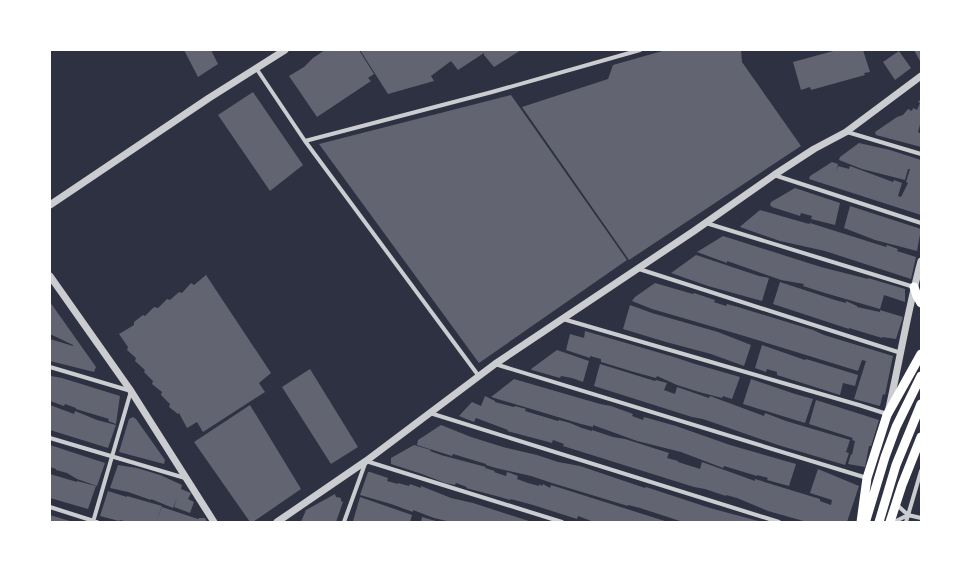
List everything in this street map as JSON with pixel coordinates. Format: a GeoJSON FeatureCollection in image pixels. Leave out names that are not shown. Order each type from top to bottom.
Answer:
{"type":"FeatureCollection","features":[{"type":"Feature","properties":{"kind":"main road"},"geometry":{"type":"LineString","coordinates":[[914,287],[921,303]]}},
{"type":"Feature","properties":{"kind":"main road"},"geometry":{"type":"LineString","coordinates":[[861,522],[867,478],[887,414],[921,354]]}},
{"type":"Feature","properties":{"kind":"main road"},"geometry":{"type":"LineString","coordinates":[[865,522],[896,427],[921,376]]}},
{"type":"Feature","properties":{"kind":"main road"},"geometry":{"type":"LineString","coordinates":[[879,522],[896,465],[921,404]]}},
{"type":"Feature","properties":{"kind":"main road"},"geometry":{"type":"LineString","coordinates":[[890,522],[895,503],[921,437]]}},
{"type":"Feature","properties":{"kind":"street"},"geometry":{"type":"LineString","coordinates":[[50,205],[204,101],[285,50]]}},
{"type":"Feature","properties":{"kind":"street"},"geometry":{"type":"LineString","coordinates":[[305,141],[492,92],[640,50]]}},
{"type":"Feature","properties":{"kind":"street"},"geometry":{"type":"LineString","coordinates":[[256,68],[305,141],[478,375]]}},
{"type":"Feature","properties":{"kind":"street"},"geometry":{"type":"LineString","coordinates":[[277,522],[366,462],[478,375],[638,269],[774,175],[814,149],[846,132],[921,76]]}},
{"type":"Feature","properties":{"kind":"street"},"geometry":{"type":"LineString","coordinates":[[846,132],[921,154]]}},
{"type":"Feature","properties":{"kind":"street"},"geometry":{"type":"LineString","coordinates":[[774,175],[921,223]]}},
{"type":"Feature","properties":{"kind":"street"},"geometry":{"type":"LineString","coordinates":[[706,223],[914,287]]}},
{"type":"Feature","properties":{"kind":"street"},"geometry":{"type":"LineString","coordinates":[[562,319],[887,414],[921,261]]}},
{"type":"Feature","properties":{"kind":"street"},"geometry":{"type":"LineString","coordinates":[[638,269],[901,353]]}},
{"type":"Feature","properties":{"kind":"street"},"geometry":{"type":"LineString","coordinates":[[50,276],[130,391],[214,522]]}},
{"type":"Feature","properties":{"kind":"street"},"geometry":{"type":"LineString","coordinates":[[495,364],[867,478]]}},
{"type":"Feature","properties":{"kind":"street"},"geometry":{"type":"LineString","coordinates":[[50,367],[130,391]]}},
{"type":"Feature","properties":{"kind":"street"},"geometry":{"type":"LineString","coordinates":[[50,507],[94,522],[130,391]]}},
{"type":"Feature","properties":{"kind":"street"},"geometry":{"type":"LineString","coordinates":[[429,413],[779,522]]}},
{"type":"Feature","properties":{"kind":"street"},"geometry":{"type":"LineString","coordinates":[[50,438],[186,478]]}},
{"type":"Feature","properties":{"kind":"street"},"geometry":{"type":"LineString","coordinates":[[344,522],[366,462]]}},
{"type":"Feature","properties":{"kind":"street"},"geometry":{"type":"LineString","coordinates":[[366,462],[562,522]]}},
{"type":"Feature","properties":{"kind":"street"},"geometry":{"type":"LineString","coordinates":[[906,522],[921,471]]}},
{"type":"Feature","properties":{"kind":"street"},"geometry":{"type":"LineString","coordinates":[[895,503],[908,515],[921,518]]}},
{"type":"Feature","properties":{"kind":"street"},"geometry":{"type":"LineString","coordinates":[[894,522],[908,515]]}},
{"type":"Feature","properties":{"kind":"building"},"geometry":{"type":"Polygon","coordinates":[[[184,50],[211,50],[218,64],[198,77],[184,50]]]}},
{"type":"Feature","properties":{"kind":"building"},"geometry":{"type":"Polygon","coordinates":[[[325,50],[359,50],[374,74],[368,78],[371,81],[317,117],[289,76],[304,67],[313,58],[325,50]]]}},
{"type":"Feature","properties":{"kind":"building"},"geometry":{"type":"Polygon","coordinates":[[[360,50],[521,50],[494,67],[484,53],[458,70],[451,61],[431,76],[434,81],[388,94],[360,50]]]}},
{"type":"Feature","properties":{"kind":"building"},"geometry":{"type":"Polygon","coordinates":[[[666,50],[741,50],[742,62],[801,146],[629,260],[522,107],[608,79],[613,65],[666,50]]]}},
{"type":"Feature","properties":{"kind":"building"},"geometry":{"type":"Polygon","coordinates":[[[837,50],[863,50],[870,72],[864,73],[865,75],[811,90],[810,87],[801,90],[793,62],[837,50]]]}},
{"type":"Feature","properties":{"kind":"building"},"geometry":{"type":"Polygon","coordinates":[[[914,50],[921,50],[921,63],[914,50]]]}},
{"type":"Feature","properties":{"kind":"building"},"geometry":{"type":"Polygon","coordinates":[[[899,51],[911,68],[895,80],[883,62],[899,51]]]}},
{"type":"Feature","properties":{"kind":"building"},"geometry":{"type":"Polygon","coordinates":[[[253,92],[303,165],[270,191],[218,115],[253,92]]]}},
{"type":"Feature","properties":{"kind":"building"},"geometry":{"type":"Polygon","coordinates":[[[511,95],[627,260],[479,363],[319,144],[511,95]]]}},
{"type":"Feature","properties":{"kind":"building"},"geometry":{"type":"Polygon","coordinates":[[[921,99],[921,121],[918,132],[921,134],[921,147],[876,135],[875,132],[897,117],[903,115],[908,109],[912,111],[913,108],[917,110],[920,103],[918,102],[921,99]]]}},
{"type":"Feature","properties":{"kind":"building"},"geometry":{"type":"Polygon","coordinates":[[[859,143],[890,150],[921,160],[921,215],[809,179],[810,176],[832,162],[838,164],[836,172],[838,166],[849,169],[850,166],[893,182],[894,180],[902,183],[898,196],[901,197],[908,183],[906,182],[910,169],[908,169],[905,180],[862,169],[839,160],[840,157],[859,143]]]}},
{"type":"Feature","properties":{"kind":"building"},"geometry":{"type":"Polygon","coordinates":[[[795,188],[840,203],[835,225],[811,219],[812,216],[801,213],[800,216],[770,205],[771,202],[795,188]]]}},
{"type":"Feature","properties":{"kind":"building"},"geometry":{"type":"Polygon","coordinates":[[[850,206],[921,229],[917,251],[875,240],[844,228],[850,206]]]}},
{"type":"Feature","properties":{"kind":"building"},"geometry":{"type":"Polygon","coordinates":[[[760,210],[809,224],[810,223],[886,247],[887,245],[898,249],[897,251],[916,257],[911,279],[825,251],[780,241],[740,227],[760,210]]]}},
{"type":"Feature","properties":{"kind":"building"},"geometry":{"type":"Polygon","coordinates":[[[723,236],[821,267],[868,278],[905,289],[905,302],[884,295],[880,309],[803,286],[804,284],[781,280],[697,252],[723,236]]]}},
{"type":"Feature","properties":{"kind":"building"},"geometry":{"type":"Polygon","coordinates":[[[696,255],[769,278],[762,301],[708,286],[671,273],[696,255]]]}},
{"type":"Feature","properties":{"kind":"building"},"geometry":{"type":"Polygon","coordinates":[[[206,275],[271,373],[259,383],[265,392],[203,432],[197,422],[187,428],[179,413],[178,414],[169,407],[170,404],[161,395],[162,392],[152,384],[153,381],[144,372],[145,370],[135,361],[136,358],[127,350],[128,347],[119,334],[134,325],[134,322],[143,315],[145,316],[154,307],[158,308],[167,299],[170,300],[179,292],[182,293],[191,283],[194,285],[206,275]]]}},
{"type":"Feature","properties":{"kind":"building"},"geometry":{"type":"Polygon","coordinates":[[[780,282],[835,300],[846,303],[846,301],[857,307],[880,312],[880,310],[903,317],[896,339],[882,338],[849,329],[773,304],[780,282]]]}},
{"type":"Feature","properties":{"kind":"building"},"geometry":{"type":"Polygon","coordinates":[[[655,283],[693,294],[694,293],[715,300],[714,302],[726,306],[727,304],[738,307],[893,356],[885,395],[883,394],[880,406],[854,399],[866,361],[862,360],[858,371],[652,309],[632,301],[635,297],[655,283]]]}},
{"type":"Feature","properties":{"kind":"building"},"geometry":{"type":"Polygon","coordinates":[[[50,302],[96,367],[94,372],[50,361],[50,339],[73,345],[50,334],[50,302]]]}},
{"type":"Feature","properties":{"kind":"building"},"geometry":{"type":"Polygon","coordinates":[[[630,305],[718,332],[751,345],[744,366],[711,354],[623,329],[630,305]]]}},
{"type":"Feature","properties":{"kind":"building"},"geometry":{"type":"Polygon","coordinates":[[[585,331],[740,377],[732,399],[699,392],[677,385],[657,376],[656,378],[634,372],[601,362],[601,359],[590,356],[590,358],[566,350],[570,334],[584,338],[585,331]]]}},
{"type":"Feature","properties":{"kind":"building"},"geometry":{"type":"Polygon","coordinates":[[[762,345],[805,360],[806,359],[858,375],[855,386],[843,383],[840,395],[777,375],[777,372],[767,369],[766,372],[755,368],[762,345]]]}},
{"type":"Feature","properties":{"kind":"building"},"geometry":{"type":"Polygon","coordinates":[[[557,350],[589,361],[583,382],[561,376],[560,378],[531,369],[557,350]]]}},
{"type":"Feature","properties":{"kind":"building"},"geometry":{"type":"Polygon","coordinates":[[[600,364],[655,381],[667,383],[664,390],[675,394],[677,387],[709,398],[710,396],[764,416],[765,413],[786,421],[850,440],[846,452],[849,453],[845,465],[778,445],[703,419],[692,417],[594,386],[600,364]]]}},
{"type":"Feature","properties":{"kind":"building"},"geometry":{"type":"Polygon","coordinates":[[[310,369],[358,447],[331,464],[282,387],[310,369]]]}},
{"type":"Feature","properties":{"kind":"building"},"geometry":{"type":"Polygon","coordinates":[[[51,376],[120,396],[116,424],[108,421],[109,419],[65,404],[64,406],[50,401],[51,376]]]}},
{"type":"Feature","properties":{"kind":"building"},"geometry":{"type":"Polygon","coordinates":[[[514,379],[611,406],[633,414],[632,416],[643,420],[644,417],[676,426],[730,445],[796,464],[789,486],[767,480],[768,478],[724,466],[723,468],[681,452],[637,441],[593,425],[593,427],[581,424],[491,397],[514,379]]]}},
{"type":"Feature","properties":{"kind":"building"},"geometry":{"type":"Polygon","coordinates":[[[751,379],[813,399],[805,423],[743,404],[751,379]]]}},
{"type":"Feature","properties":{"kind":"building"},"geometry":{"type":"Polygon","coordinates":[[[485,396],[495,402],[526,409],[525,411],[669,453],[667,458],[700,469],[702,462],[755,481],[755,479],[820,499],[820,501],[831,505],[832,500],[810,493],[818,469],[859,486],[847,522],[807,522],[768,511],[737,498],[694,487],[563,446],[564,444],[553,440],[552,443],[507,431],[508,430],[476,418],[474,422],[459,416],[472,402],[481,406],[485,396]]]}},
{"type":"Feature","properties":{"kind":"building"},"geometry":{"type":"Polygon","coordinates":[[[816,400],[879,420],[871,446],[869,446],[865,467],[848,464],[851,454],[852,455],[855,441],[852,440],[853,438],[809,424],[816,400]]]}},
{"type":"Feature","properties":{"kind":"building"},"geometry":{"type":"Polygon","coordinates":[[[50,405],[74,414],[75,411],[97,420],[116,425],[108,448],[50,430],[50,405]]]}},
{"type":"Feature","properties":{"kind":"building"},"geometry":{"type":"Polygon","coordinates":[[[250,405],[301,489],[253,522],[250,522],[194,442],[250,405]]]}},
{"type":"Feature","properties":{"kind":"building"},"geometry":{"type":"Polygon","coordinates":[[[133,417],[136,419],[165,460],[164,464],[119,452],[129,419],[133,417]]]}},
{"type":"Feature","properties":{"kind":"building"},"geometry":{"type":"Polygon","coordinates":[[[441,425],[471,437],[503,447],[537,455],[558,462],[580,466],[710,508],[762,522],[683,522],[531,476],[496,468],[453,454],[452,456],[417,445],[418,440],[441,425]]]}},
{"type":"Feature","properties":{"kind":"building"},"geometry":{"type":"Polygon","coordinates":[[[50,445],[105,463],[97,486],[50,467],[50,445]]]}},
{"type":"Feature","properties":{"kind":"building"},"geometry":{"type":"Polygon","coordinates":[[[414,445],[431,450],[430,451],[441,455],[486,467],[485,468],[506,476],[507,472],[518,476],[517,479],[528,483],[539,486],[539,484],[542,486],[543,484],[550,488],[551,485],[668,522],[594,522],[578,516],[577,519],[533,505],[466,488],[467,487],[456,483],[455,485],[445,483],[391,464],[391,458],[414,445]]]}},
{"type":"Feature","properties":{"kind":"building"},"geometry":{"type":"Polygon","coordinates":[[[118,465],[137,468],[160,475],[182,485],[181,489],[191,493],[188,499],[194,502],[190,513],[174,507],[177,498],[173,508],[151,499],[110,488],[118,465]]]}},
{"type":"Feature","properties":{"kind":"building"},"geometry":{"type":"Polygon","coordinates":[[[368,472],[388,478],[387,481],[409,486],[410,484],[421,488],[421,486],[451,498],[473,503],[532,522],[451,522],[434,518],[413,510],[413,512],[360,495],[368,472]]]}},
{"type":"Feature","properties":{"kind":"building"},"geometry":{"type":"Polygon","coordinates":[[[50,474],[96,486],[88,509],[50,498],[50,474]]]}},
{"type":"Feature","properties":{"kind":"building"},"geometry":{"type":"Polygon","coordinates":[[[108,491],[162,506],[157,520],[162,507],[198,519],[205,518],[207,522],[127,522],[100,516],[108,491]]]}},
{"type":"Feature","properties":{"kind":"building"},"geometry":{"type":"Polygon","coordinates":[[[335,494],[336,497],[341,498],[341,501],[343,502],[336,522],[301,522],[306,510],[335,494]]]}},
{"type":"Feature","properties":{"kind":"building"},"geometry":{"type":"Polygon","coordinates":[[[360,497],[412,515],[410,522],[353,521],[360,497]]]}},
{"type":"Feature","properties":{"kind":"building"},"geometry":{"type":"Polygon","coordinates":[[[50,515],[73,522],[50,522],[50,515]]]}},
{"type":"Feature","properties":{"kind":"building"},"geometry":{"type":"Polygon","coordinates":[[[422,517],[439,522],[421,522],[422,517]]]}}]}
